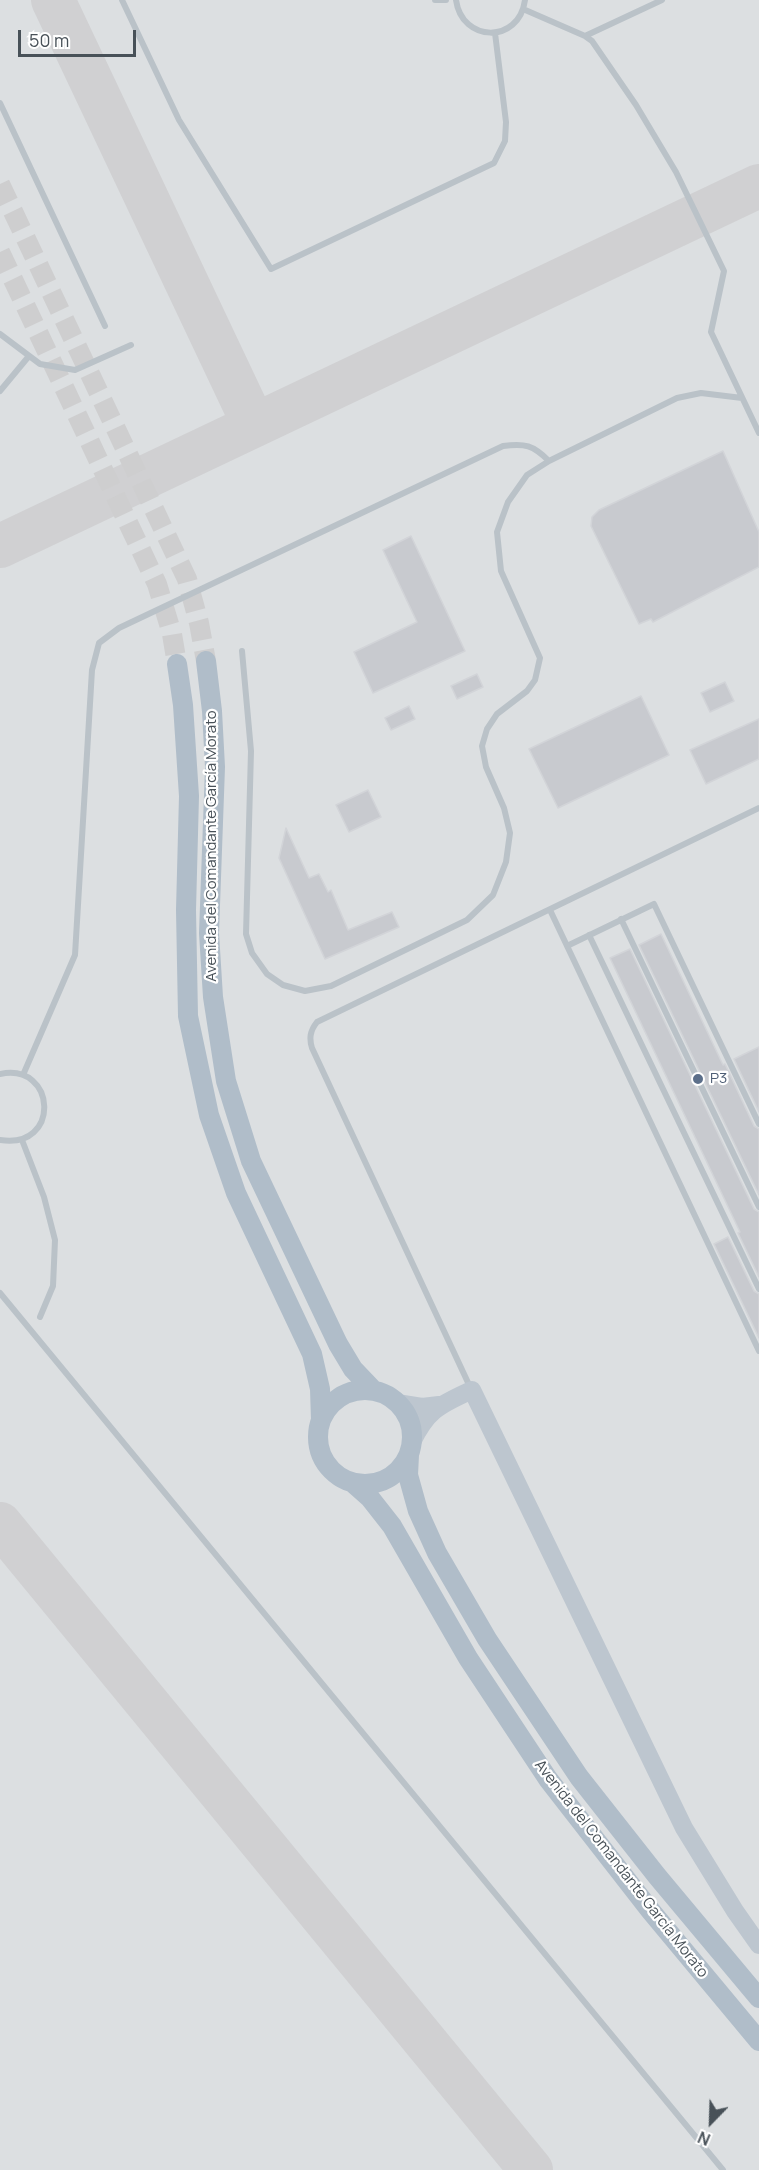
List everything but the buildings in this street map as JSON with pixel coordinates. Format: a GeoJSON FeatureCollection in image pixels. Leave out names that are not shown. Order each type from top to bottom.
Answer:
{"type":"FeatureCollection","features":[{"type":"Feature","properties":{"kind":"main road","name":"Avenida del Comandante García Morato"},"geometry":{"type":"LineString","coordinates":[[206,661],[215,767],[209,933],[213,998],[226,1081],[251,1161],[338,1344],[353,1368],[374,1391]]}},
{"type":"Feature","properties":{"kind":"main road","name":"Avenida del Comandante García Morato"},"geometry":{"type":"LineString","coordinates":[[177,664],[183,705],[189,796],[186,910],[188,1016],[209,1115],[236,1193],[312,1354],[320,1389],[321,1420]]}},
{"type":"Feature","properties":{"kind":"main road"},"geometry":{"type":"LineString","coordinates":[[361,1390],[387,1395],[397,1403],[406,1414],[411,1427],[410,1448],[402,1466],[392,1476],[380,1482],[366,1484],[352,1482],[338,1476],[327,1465],[320,1451],[318,1436],[321,1420],[327,1409],[342,1396],[361,1390]]}},
{"type":"Feature","properties":{"kind":"main road","name":"Avenida del Comandante García Morato"},"geometry":{"type":"LineString","coordinates":[[410,1448],[408,1476],[418,1511],[437,1553],[487,1638],[579,1777],[657,1876],[759,1998]]}},
{"type":"Feature","properties":{"kind":"main road","name":"Avenida del Comandante García Morato"},"geometry":{"type":"LineString","coordinates":[[352,1482],[370,1498],[392,1526],[468,1658],[548,1779],[650,1910],[759,2041]]}},
{"type":"Feature","properties":{"kind":"street"},"geometry":{"type":"LineString","coordinates":[[397,1403],[422,1407],[439,1405],[472,1390],[684,1828],[735,1911],[759,1945]]}},
{"type":"Feature","properties":{"kind":"street"},"geometry":{"type":"LineString","coordinates":[[410,1448],[421,1424],[439,1405]]}},
{"type":"Feature","properties":{"kind":"lane"},"geometry":{"type":"LineString","coordinates":[[122,0],[179,120],[271,269],[494,163],[505,141],[506,122],[495,33]]}},
{"type":"Feature","properties":{"kind":"lane"},"geometry":{"type":"LineString","coordinates":[[435,0],[446,0]]}},
{"type":"Feature","properties":{"kind":"lane"},"geometry":{"type":"LineString","coordinates":[[456,0],[461,17],[468,24],[476,30],[495,33],[512,25],[523,9],[525,0]]}},
{"type":"Feature","properties":{"kind":"lane"},"geometry":{"type":"LineString","coordinates":[[585,36],[662,0]]}},
{"type":"Feature","properties":{"kind":"lane"},"geometry":{"type":"LineString","coordinates":[[523,9],[592,41],[636,105],[670,162],[724,272],[711,332],[759,433]]}},
{"type":"Feature","properties":{"kind":"lane"},"geometry":{"type":"LineString","coordinates":[[0,103],[105,326]]}},
{"type":"Feature","properties":{"kind":"lane"},"geometry":{"type":"LineString","coordinates":[[0,334],[40,364],[75,370],[131,345]]}},
{"type":"Feature","properties":{"kind":"lane"},"geometry":{"type":"LineString","coordinates":[[0,390],[29,356]]}},
{"type":"Feature","properties":{"kind":"lane"},"geometry":{"type":"LineString","coordinates":[[242,651],[251,751],[246,934],[252,953],[267,974],[283,985],[305,991],[331,986],[467,920],[493,895],[506,862],[510,833],[504,808],[486,767],[482,746],[487,729],[497,714],[527,691],[535,680],[540,658],[501,571],[497,532],[508,502],[527,475],[549,461],[677,398],[701,393],[742,398]]}},
{"type":"Feature","properties":{"kind":"lane"},"geometry":{"type":"LineString","coordinates":[[23,1075],[75,955],[92,670],[99,644],[119,628],[503,446],[522,444],[538,451],[549,461]]}},
{"type":"Feature","properties":{"kind":"lane"},"geometry":{"type":"LineString","coordinates":[[472,1390],[340,1113],[312,1048],[309,1038],[312,1028],[317,1022],[759,808]]}},
{"type":"Feature","properties":{"kind":"lane"},"geometry":{"type":"LineString","coordinates":[[567,946],[654,904],[759,1124]]}},
{"type":"Feature","properties":{"kind":"lane"},"geometry":{"type":"LineString","coordinates":[[550,910],[759,1351]]}},
{"type":"Feature","properties":{"kind":"lane"},"geometry":{"type":"LineString","coordinates":[[621,920],[759,1207]]}},
{"type":"Feature","properties":{"kind":"lane"},"geometry":{"type":"LineString","coordinates":[[589,935],[759,1289]]}},
{"type":"Feature","properties":{"kind":"lane"},"geometry":{"type":"LineString","coordinates":[[0,1074],[23,1075],[33,1081],[41,1090],[45,1102],[45,1114],[33,1134],[22,1140],[11,1142],[0,1140]]}},
{"type":"Feature","properties":{"kind":"lane"},"geometry":{"type":"LineString","coordinates":[[22,1140],[44,1197],[55,1240],[53,1286],[40,1317]]}},
{"type":"Feature","properties":{"kind":"lane"},"geometry":{"type":"LineString","coordinates":[[0,1293],[723,2170]]}},
{"type":"Feature","properties":{"kind":"shaded area"},"geometry":{"type":"Polygon","coordinates":[[[0,0],[759,0],[759,2170],[0,2170],[0,0]]]}},
{"type":"Feature","properties":{"kind":"taxiway"},"geometry":{"type":"LineString","coordinates":[[53,0],[254,425]]}},
{"type":"Feature","properties":{"kind":"taxiway"},"geometry":{"type":"LineString","coordinates":[[0,546],[759,186]]}},
{"type":"Feature","properties":{"kind":"taxiway"},"geometry":{"type":"LineString","coordinates":[[0,1524],[531,2170]]}},
{"type":"Feature","properties":{"kind":"tunnel"},"geometry":{"type":"LineString","coordinates":[[0,184],[187,579],[206,661]]}},
{"type":"Feature","properties":{"kind":"tunnel"},"geometry":{"type":"LineString","coordinates":[[0,252],[157,584],[172,634],[177,664]]}},
{"type":"Feature","properties":{"kind":"place","name":"P3"},"geometry":{"type":"Point","coordinates":[698,1079]}}]}
